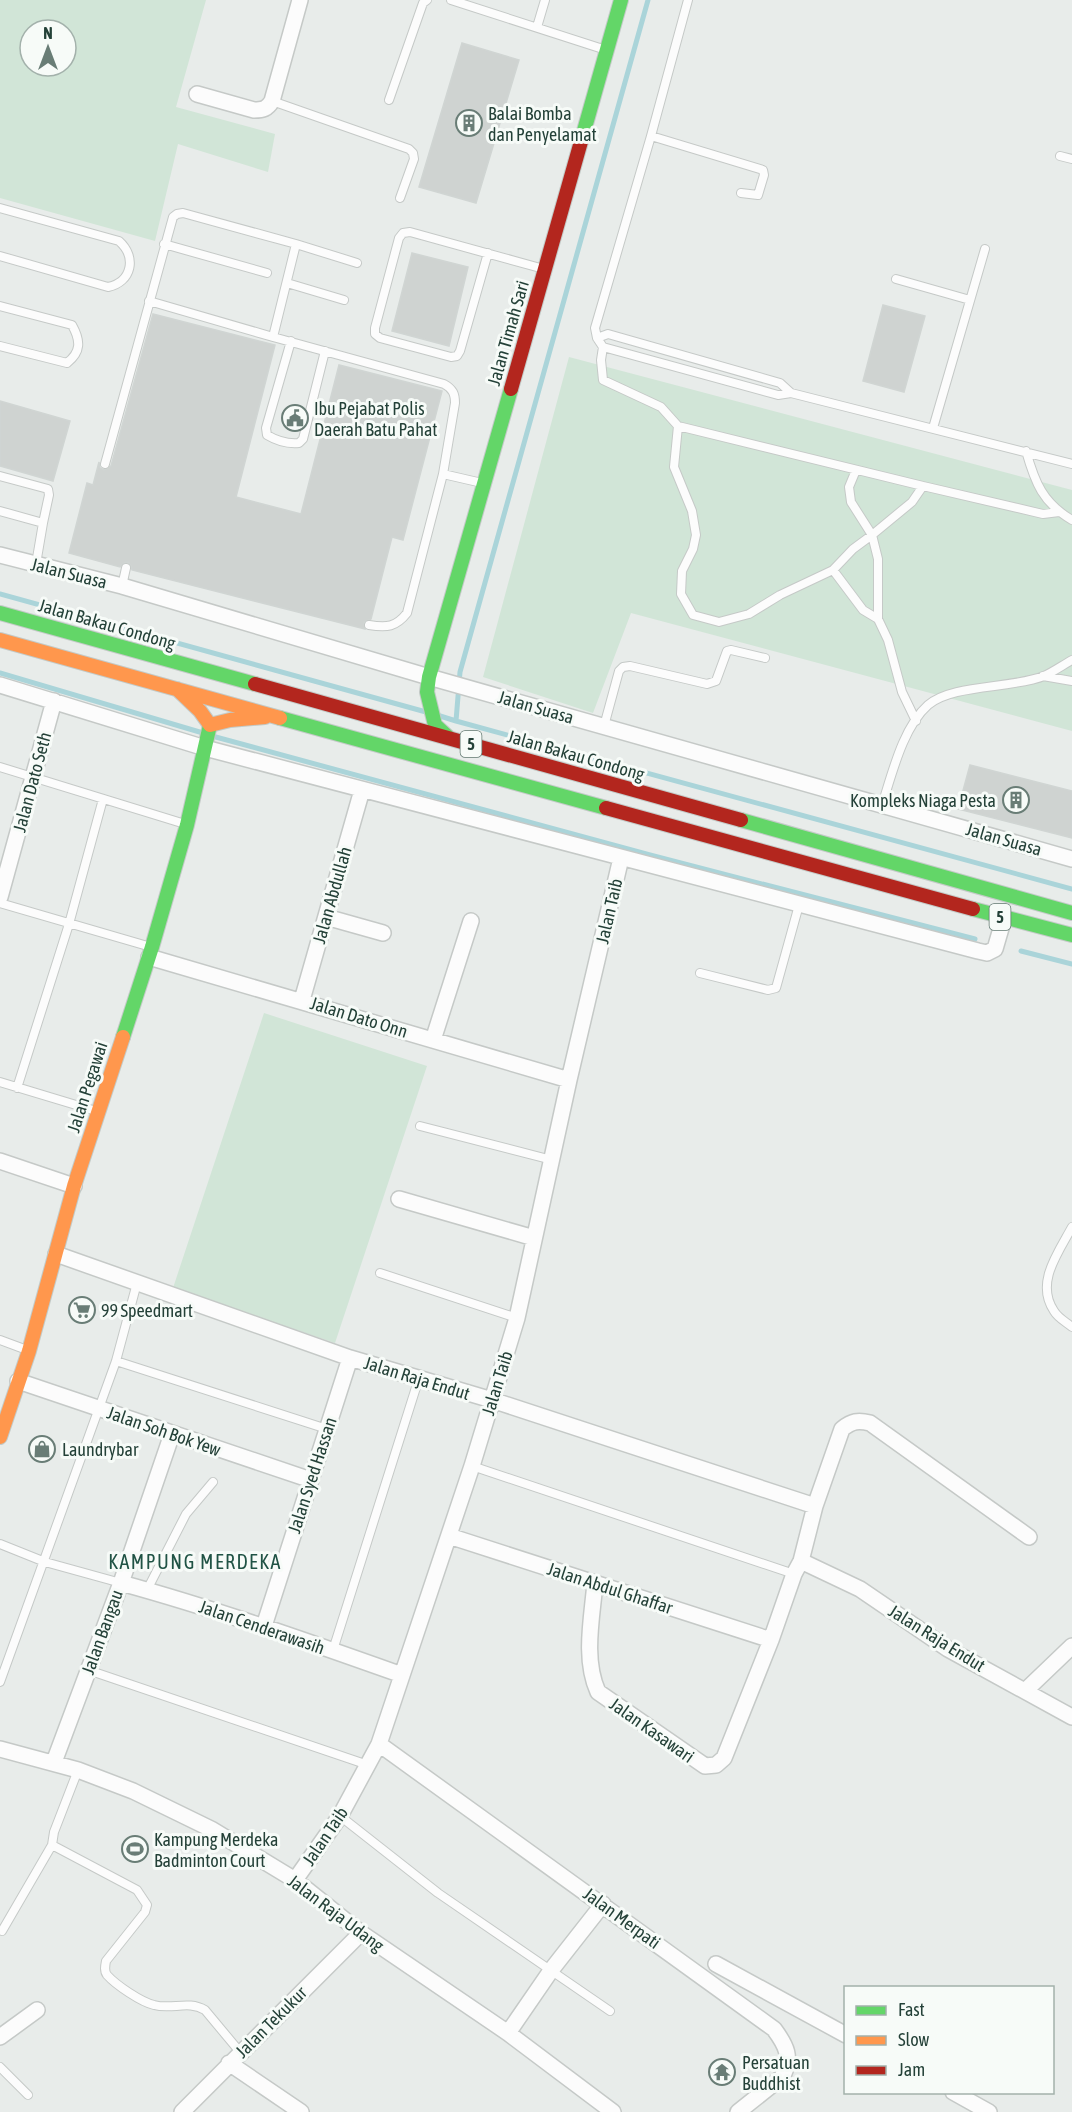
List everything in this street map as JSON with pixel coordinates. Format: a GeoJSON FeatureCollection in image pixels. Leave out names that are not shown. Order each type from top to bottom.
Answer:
{"type":"FeatureCollection","features":[{"type":"Feature","properties":{"kind":"main road","name":"Jalan Timah Sari"},"geometry":{"type":"LineString","coordinates":[[428,684],[621,0]]}},
{"type":"Feature","properties":{"kind":"main road","name":"Jalan Bakau Condong"},"geometry":{"type":"LineString","coordinates":[[0,613],[1072,912]]}},
{"type":"Feature","properties":{"kind":"main road","name":"5"},"geometry":{"type":"LineString","coordinates":[[0,640],[1072,935]]}},
{"type":"Feature","properties":{"kind":"main road"},"geometry":{"type":"LineString","coordinates":[[428,684],[435,725],[448,737]]}},
{"type":"Feature","properties":{"kind":"main road"},"geometry":{"type":"LineString","coordinates":[[177,689],[200,711],[207,736],[251,717],[275,716]]}},
{"type":"Feature","properties":{"kind":"main road","name":"Jalan Pegawai"},"geometry":{"type":"LineString","coordinates":[[0,1437],[29,1351],[74,1186],[150,952],[187,825],[207,736]]}},
{"type":"Feature","properties":{"kind":"street"},"geometry":{"type":"LineString","coordinates":[[198,94],[254,110],[263,110],[272,102],[300,0]]}},
{"type":"Feature","properties":{"kind":"street","name":"Jalan Suasa"},"geometry":{"type":"LineString","coordinates":[[0,555],[122,586],[428,684],[449,682],[1072,859]]}},
{"type":"Feature","properties":{"kind":"street"},"geometry":{"type":"LineString","coordinates":[[0,686],[54,701],[207,736],[362,789],[987,953],[995,949],[1004,918]]}},
{"type":"Feature","properties":{"kind":"street","name":"Jalan Dato Seth"},"geometry":{"type":"LineString","coordinates":[[0,897],[7,844],[34,778],[54,701]]}},
{"type":"Feature","properties":{"kind":"street","name":"Jalan Abdullah"},"geometry":{"type":"LineString","coordinates":[[302,1000],[362,789]]}},
{"type":"Feature","properties":{"kind":"street","name":"Jalan Taib"},"geometry":{"type":"LineString","coordinates":[[295,1880],[340,1816],[379,1744],[472,1466],[518,1318],[569,1080],[621,858]]}},
{"type":"Feature","properties":{"kind":"street"},"geometry":{"type":"LineString","coordinates":[[326,917],[382,933]]}},
{"type":"Feature","properties":{"kind":"street"},"geometry":{"type":"LineString","coordinates":[[434,1040],[471,921]]}},
{"type":"Feature","properties":{"kind":"street","name":"Jalan Dato Onn"},"geometry":{"type":"LineString","coordinates":[[150,952],[569,1080]]}},
{"type":"Feature","properties":{"kind":"street"},"geometry":{"type":"LineString","coordinates":[[0,1161],[74,1186]]}},
{"type":"Feature","properties":{"kind":"street"},"geometry":{"type":"LineString","coordinates":[[399,1199],[534,1238]]}},
{"type":"Feature","properties":{"kind":"street","name":"Jalan Raja Endut"},"geometry":{"type":"LineString","coordinates":[[56,1254],[350,1358],[492,1400],[815,1506]]}},
{"type":"Feature","properties":{"kind":"street","name":"Jalan Syed Hassan"},"geometry":{"type":"LineString","coordinates":[[264,1626],[350,1358]]}},
{"type":"Feature","properties":{"kind":"street","name":"Jalan Soh Bok Yew"},"geometry":{"type":"LineString","coordinates":[[18,1382],[311,1480]]}},
{"type":"Feature","properties":{"kind":"street"},"geometry":{"type":"LineString","coordinates":[[771,1640],[798,1567],[815,1506],[842,1429],[850,1423],[860,1420],[870,1423],[1029,1537]]}},
{"type":"Feature","properties":{"kind":"street","name":"Jalan Bangau"},"geometry":{"type":"LineString","coordinates":[[54,1762],[121,1583],[172,1434]]}},
{"type":"Feature","properties":{"kind":"street","name":"Jalan Abdul Ghaffar"},"geometry":{"type":"LineString","coordinates":[[449,1536],[771,1640]]}},
{"type":"Feature","properties":{"kind":"street","name":"Jalan Raja Endut"},"geometry":{"type":"LineString","coordinates":[[798,1567],[860,1589],[948,1649],[1072,1717]]}},
{"type":"Feature","properties":{"kind":"street","name":"Jalan Cenderawasih"},"geometry":{"type":"LineString","coordinates":[[121,1583],[264,1626],[402,1675]]}},
{"type":"Feature","properties":{"kind":"street","name":"Jalan Kasawari"},"geometry":{"type":"LineString","coordinates":[[595,1583],[589,1660],[598,1692],[705,1766],[716,1765],[724,1758],[771,1640]]}},
{"type":"Feature","properties":{"kind":"street"},"geometry":{"type":"LineString","coordinates":[[1025,1691],[1072,1646]]}},
{"type":"Feature","properties":{"kind":"street","name":"Jalan Merpati"},"geometry":{"type":"LineString","coordinates":[[379,1744],[774,2029],[786,2044],[788,2064],[782,2077],[738,2112]]}},
{"type":"Feature","properties":{"kind":"street","name":"Jalan Raja Udang"},"geometry":{"type":"LineString","coordinates":[[0,1749],[78,1770],[133,1791],[211,1829],[295,1880],[361,1933],[508,2033],[613,2112]]}},
{"type":"Feature","properties":{"kind":"street"},"geometry":{"type":"LineString","coordinates":[[508,2033],[552,1969],[603,1905]]}},
{"type":"Feature","properties":{"kind":"street","name":"Jalan Tekukur"},"geometry":{"type":"LineString","coordinates":[[182,2112],[361,1933]]}},
{"type":"Feature","properties":{"kind":"street"},"geometry":{"type":"LineString","coordinates":[[716,1964],[844,2034]]}},
{"type":"Feature","properties":{"kind":"street"},"geometry":{"type":"LineString","coordinates":[[0,2037],[38,2010]]}},
{"type":"Feature","properties":{"kind":"street"},"geometry":{"type":"LineString","coordinates":[[235,2058],[301,2112]]}},
{"type":"Feature","properties":{"kind":"street"},"geometry":{"type":"LineString","coordinates":[[957,2094],[989,2112]]}},
{"type":"Feature","properties":{"kind":"lane"},"geometry":{"type":"LineString","coordinates":[[389,100],[423,3],[427,0]]}},
{"type":"Feature","properties":{"kind":"lane"},"geometry":{"type":"LineString","coordinates":[[451,0],[607,50]]}},
{"type":"Feature","properties":{"kind":"lane"},"geometry":{"type":"LineString","coordinates":[[537,27],[545,0]]}},
{"type":"Feature","properties":{"kind":"lane"},"geometry":{"type":"LineString","coordinates":[[688,0],[595,328],[597,338],[603,347],[778,395],[791,393],[1072,464]]}},
{"type":"Feature","properties":{"kind":"lane"},"geometry":{"type":"LineString","coordinates":[[272,102],[409,148],[414,159],[400,198]]}},
{"type":"Feature","properties":{"kind":"lane"},"geometry":{"type":"LineString","coordinates":[[651,136],[763,170],[764,175],[758,195],[741,193]]}},
{"type":"Feature","properties":{"kind":"lane"},"geometry":{"type":"LineString","coordinates":[[1060,156],[1072,159]]}},
{"type":"Feature","properties":{"kind":"lane"},"geometry":{"type":"LineString","coordinates":[[0,208],[119,241],[128,252],[131,265],[128,275],[122,281],[108,287],[0,256]]}},
{"type":"Feature","properties":{"kind":"lane"},"geometry":{"type":"LineString","coordinates":[[105,464],[173,217],[183,213],[357,263]]}},
{"type":"Feature","properties":{"kind":"lane"},"geometry":{"type":"LineString","coordinates":[[488,253],[457,356],[451,357],[420,349],[380,338],[375,334],[399,238],[403,233],[410,232],[488,253],[545,269]]}},
{"type":"Feature","properties":{"kind":"lane"},"geometry":{"type":"LineString","coordinates":[[164,244],[267,273]]}},
{"type":"Feature","properties":{"kind":"lane"},"geometry":{"type":"LineString","coordinates":[[273,337],[296,244]]}},
{"type":"Feature","properties":{"kind":"lane"},"geometry":{"type":"LineString","coordinates":[[933,428],[984,249]]}},
{"type":"Feature","properties":{"kind":"lane"},"geometry":{"type":"LineString","coordinates":[[896,279],[970,300]]}},
{"type":"Feature","properties":{"kind":"lane"},"geometry":{"type":"LineString","coordinates":[[287,284],[344,300]]}},
{"type":"Feature","properties":{"kind":"lane"},"geometry":{"type":"LineString","coordinates":[[149,301],[432,380],[451,388],[455,394],[455,403],[443,474],[407,613],[399,622],[390,627],[369,625]]}},
{"type":"Feature","properties":{"kind":"lane"},"geometry":{"type":"LineString","coordinates":[[0,306],[72,325],[79,338],[78,350],[67,363],[0,346]]}},
{"type":"Feature","properties":{"kind":"lane"},"geometry":{"type":"LineString","coordinates":[[597,338],[608,334],[780,383],[791,393]]}},
{"type":"Feature","properties":{"kind":"lane"},"geometry":{"type":"LineString","coordinates":[[291,342],[266,428],[267,435],[274,440],[292,444],[299,443],[303,439],[325,351]]}},
{"type":"Feature","properties":{"kind":"lane"},"geometry":{"type":"LineString","coordinates":[[603,347],[601,360],[603,380],[661,407],[678,426],[1043,514],[1059,512]]}},
{"type":"Feature","properties":{"kind":"lane"},"geometry":{"type":"LineString","coordinates":[[678,426],[674,467],[692,511],[696,535],[693,549],[682,571],[681,594],[693,615],[718,622],[749,614],[780,595],[832,570],[853,549],[912,502],[923,486]]}},
{"type":"Feature","properties":{"kind":"lane"},"geometry":{"type":"LineString","coordinates":[[1026,451],[1041,494],[1059,512],[1072,520]]}},
{"type":"Feature","properties":{"kind":"lane"},"geometry":{"type":"LineString","coordinates":[[856,470],[849,487],[851,502],[872,535],[878,559],[878,619],[888,640],[902,692],[916,721]]}},
{"type":"Feature","properties":{"kind":"lane"},"geometry":{"type":"LineString","coordinates":[[443,474],[484,484]]}},
{"type":"Feature","properties":{"kind":"lane"},"geometry":{"type":"LineString","coordinates":[[0,477],[48,489],[49,495],[36,564]]}},
{"type":"Feature","properties":{"kind":"lane"},"geometry":{"type":"LineString","coordinates":[[0,511],[43,524]]}},
{"type":"Feature","properties":{"kind":"lane"},"geometry":{"type":"LineString","coordinates":[[122,586],[126,568]]}},
{"type":"Feature","properties":{"kind":"lane"},"geometry":{"type":"LineString","coordinates":[[832,570],[862,610],[878,619]]}},
{"type":"Feature","properties":{"kind":"lane"},"geometry":{"type":"LineString","coordinates":[[604,726],[619,671],[623,667],[630,666],[707,684],[716,681],[727,651],[765,658]]}},
{"type":"Feature","properties":{"kind":"lane"},"geometry":{"type":"LineString","coordinates":[[882,805],[903,743],[928,705],[949,693],[996,687],[1043,676],[1072,660]]}},
{"type":"Feature","properties":{"kind":"lane"},"geometry":{"type":"LineString","coordinates":[[1043,676],[1072,681]]}},
{"type":"Feature","properties":{"kind":"lane"},"geometry":{"type":"LineString","coordinates":[[0,767],[187,825]]}},
{"type":"Feature","properties":{"kind":"lane"},"geometry":{"type":"LineString","coordinates":[[16,1088],[69,924],[103,799]]}},
{"type":"Feature","properties":{"kind":"lane"},"geometry":{"type":"LineString","coordinates":[[0,903],[150,952]]}},
{"type":"Feature","properties":{"kind":"lane"},"geometry":{"type":"LineString","coordinates":[[700,973],[768,990],[776,988],[799,905]]}},
{"type":"Feature","properties":{"kind":"lane"},"geometry":{"type":"LineString","coordinates":[[0,1082],[97,1112]]}},
{"type":"Feature","properties":{"kind":"lane"},"geometry":{"type":"LineString","coordinates":[[420,1126],[552,1160]]}},
{"type":"Feature","properties":{"kind":"lane"},"geometry":{"type":"LineString","coordinates":[[1072,1227],[1051,1267],[1045,1285],[1054,1313],[1072,1327]]}},
{"type":"Feature","properties":{"kind":"lane"},"geometry":{"type":"LineString","coordinates":[[380,1273],[518,1318]]}},
{"type":"Feature","properties":{"kind":"lane"},"geometry":{"type":"LineString","coordinates":[[0,1682],[116,1361],[137,1283]]}},
{"type":"Feature","properties":{"kind":"lane"},"geometry":{"type":"LineString","coordinates":[[0,1340],[29,1351]]}},
{"type":"Feature","properties":{"kind":"lane"},"geometry":{"type":"LineString","coordinates":[[116,1361],[327,1429]]}},
{"type":"Feature","properties":{"kind":"lane"},"geometry":{"type":"LineString","coordinates":[[333,1650],[419,1378]]}},
{"type":"Feature","properties":{"kind":"lane"},"geometry":{"type":"LineString","coordinates":[[472,1466],[798,1567]]}},
{"type":"Feature","properties":{"kind":"lane"},"geometry":{"type":"LineString","coordinates":[[147,1590],[186,1514],[213,1482]]}},
{"type":"Feature","properties":{"kind":"lane"},"geometry":{"type":"LineString","coordinates":[[0,1544],[45,1562],[121,1583]]}},
{"type":"Feature","properties":{"kind":"lane"},"geometry":{"type":"LineString","coordinates":[[88,1670],[368,1766]]}},
{"type":"Feature","properties":{"kind":"lane"},"geometry":{"type":"LineString","coordinates":[[2,1931],[52,1845],[54,1832],[78,1770]]}},
{"type":"Feature","properties":{"kind":"lane"},"geometry":{"type":"LineString","coordinates":[[340,1816],[438,1893],[552,1969],[610,2011]]}},
{"type":"Feature","properties":{"kind":"lane"},"geometry":{"type":"LineString","coordinates":[[52,1845],[137,1890],[147,1905],[146,1912],[106,1961],[104,1968],[106,1974],[124,1989],[155,2006],[197,2006],[205,2010],[235,2058]]}},
{"type":"Feature","properties":{"kind":"lane"},"geometry":{"type":"LineString","coordinates":[[0,2067],[28,2095]]}},
{"type":"Feature","properties":{"kind":"green space"},"geometry":{"type":"Polygon","coordinates":[[[0,0],[206,0],[176,107],[275,134],[268,172],[178,144],[155,241],[0,198],[0,0]]]}},
{"type":"Feature","properties":{"kind":"green space"},"geometry":{"type":"Polygon","coordinates":[[[569,357],[1072,490],[1072,731],[631,613],[593,713],[483,677],[569,357]]]}},
{"type":"Feature","properties":{"kind":"green space"},"geometry":{"type":"Polygon","coordinates":[[[264,1013],[427,1066],[335,1343],[173,1288],[264,1013]]]}},
{"type":"Feature","properties":{"kind":"building","name":"Balai Bomba dan Penyelamat"},"geometry":{"type":"Polygon","coordinates":[[[462,43],[519,60],[476,203],[419,187],[462,43]]]}},
{"type":"Feature","properties":{"kind":"building"},"geometry":{"type":"Polygon","coordinates":[[[412,253],[468,267],[449,346],[392,331],[412,253]]]}},
{"type":"Feature","properties":{"kind":"building"},"geometry":{"type":"Polygon","coordinates":[[[883,305],[925,316],[904,392],[863,381],[883,305]]]}},
{"type":"Feature","properties":{"kind":"building"},"geometry":{"type":"Polygon","coordinates":[[[153,314],[275,345],[236,497],[301,514],[339,365],[442,391],[403,540],[392,537],[371,619],[364,622],[365,629],[132,570],[128,562],[120,567],[69,553],[87,483],[93,485],[99,462],[100,468],[104,470],[111,466],[153,314]]]}},
{"type":"Feature","properties":{"kind":"building"},"geometry":{"type":"Polygon","coordinates":[[[0,401],[70,421],[53,481],[0,466],[0,401]]]}},
{"type":"Feature","properties":{"kind":"building","name":"Kompleks Niaga Pesta"},"geometry":{"type":"Polygon","coordinates":[[[970,765],[1072,791],[1072,838],[958,809],[970,765]]]}},
{"type":"Feature","properties":{"kind":"waterway"},"geometry":{"type":"LineString","coordinates":[[648,0],[460,672],[456,721],[1072,889]]}},
{"type":"Feature","properties":{"kind":"waterway"},"geometry":{"type":"LineString","coordinates":[[0,594],[426,712]]}},
{"type":"Feature","properties":{"kind":"waterway"},"geometry":{"type":"LineString","coordinates":[[0,673],[203,733]]}},
{"type":"Feature","properties":{"kind":"waterway"},"geometry":{"type":"LineString","coordinates":[[437,715],[456,721]]}},
{"type":"Feature","properties":{"kind":"waterway"},"geometry":{"type":"LineString","coordinates":[[212,736],[650,855],[975,939]]}},
{"type":"Feature","properties":{"kind":"waterway"},"geometry":{"type":"LineString","coordinates":[[1021,951],[1072,964]]}},
{"type":"Feature","properties":{"kind":"traffic: fast"},"geometry":{"type":"LineString","coordinates":[[582,138],[621,0]]}},
{"type":"Feature","properties":{"kind":"traffic: fast"},"geometry":{"type":"LineString","coordinates":[[448,737],[435,725],[427,692],[429,677],[511,389]]}},
{"type":"Feature","properties":{"kind":"traffic: fast"},"geometry":{"type":"LineString","coordinates":[[0,613],[255,684]]}},
{"type":"Feature","properties":{"kind":"traffic: fast"},"geometry":{"type":"LineString","coordinates":[[280,718],[606,808]]}},
{"type":"Feature","properties":{"kind":"traffic: fast"},"geometry":{"type":"LineString","coordinates":[[123,1037],[187,825],[210,725]]}},
{"type":"Feature","properties":{"kind":"traffic: fast"},"geometry":{"type":"LineString","coordinates":[[741,820],[1072,913]]}},
{"type":"Feature","properties":{"kind":"traffic: fast"},"geometry":{"type":"LineString","coordinates":[[973,909],[1072,935]]}},
{"type":"Feature","properties":{"kind":"traffic: slow"},"geometry":{"type":"LineString","coordinates":[[0,640],[280,718]]}},
{"type":"Feature","properties":{"kind":"traffic: slow"},"geometry":{"type":"LineString","coordinates":[[177,689],[200,711],[210,725]]}},
{"type":"Feature","properties":{"kind":"traffic: slow"},"geometry":{"type":"LineString","coordinates":[[210,725],[230,720],[265,717]]}},
{"type":"Feature","properties":{"kind":"traffic: slow"},"geometry":{"type":"LineString","coordinates":[[0,1437],[29,1351],[74,1186],[123,1037]]}},
{"type":"Feature","properties":{"kind":"traffic: jam"},"geometry":{"type":"LineString","coordinates":[[511,389],[582,138]]}},
{"type":"Feature","properties":{"kind":"traffic: jam"},"geometry":{"type":"LineString","coordinates":[[255,684],[741,820]]}},
{"type":"Feature","properties":{"kind":"traffic: jam"},"geometry":{"type":"LineString","coordinates":[[606,808],[973,909]]}},
{"type":"Feature","properties":{"kind":"place","name":"Balai Bomba dan Penyelamat"},"geometry":{"type":"Point","coordinates":[469,123]}},
{"type":"Feature","properties":{"kind":"place","name":"Ibu Pejabat Polis Daerah Batu Pahat"},"geometry":{"type":"Point","coordinates":[295,418]}},
{"type":"Feature","properties":{"kind":"place","name":"Kompleks Niaga Pesta"},"geometry":{"type":"Point","coordinates":[1016,800]}},
{"type":"Feature","properties":{"kind":"place","name":"99 Speedmart"},"geometry":{"type":"Point","coordinates":[82,1310]}},
{"type":"Feature","properties":{"kind":"place","name":"Laundrybar"},"geometry":{"type":"Point","coordinates":[42,1449]}},
{"type":"Feature","properties":{"kind":"place","name":"Kampung Merdeka Badminton Court"},"geometry":{"type":"Point","coordinates":[135,1849]}},
{"type":"Feature","properties":{"kind":"place","name":"Persatuan Buddhist"},"geometry":{"type":"Point","coordinates":[722,2072]}},
{"type":"Feature","properties":{"kind":"district","name":"KAMPUNG MERDEKA"},"geometry":{"type":"Point","coordinates":[195,1561]}}]}
